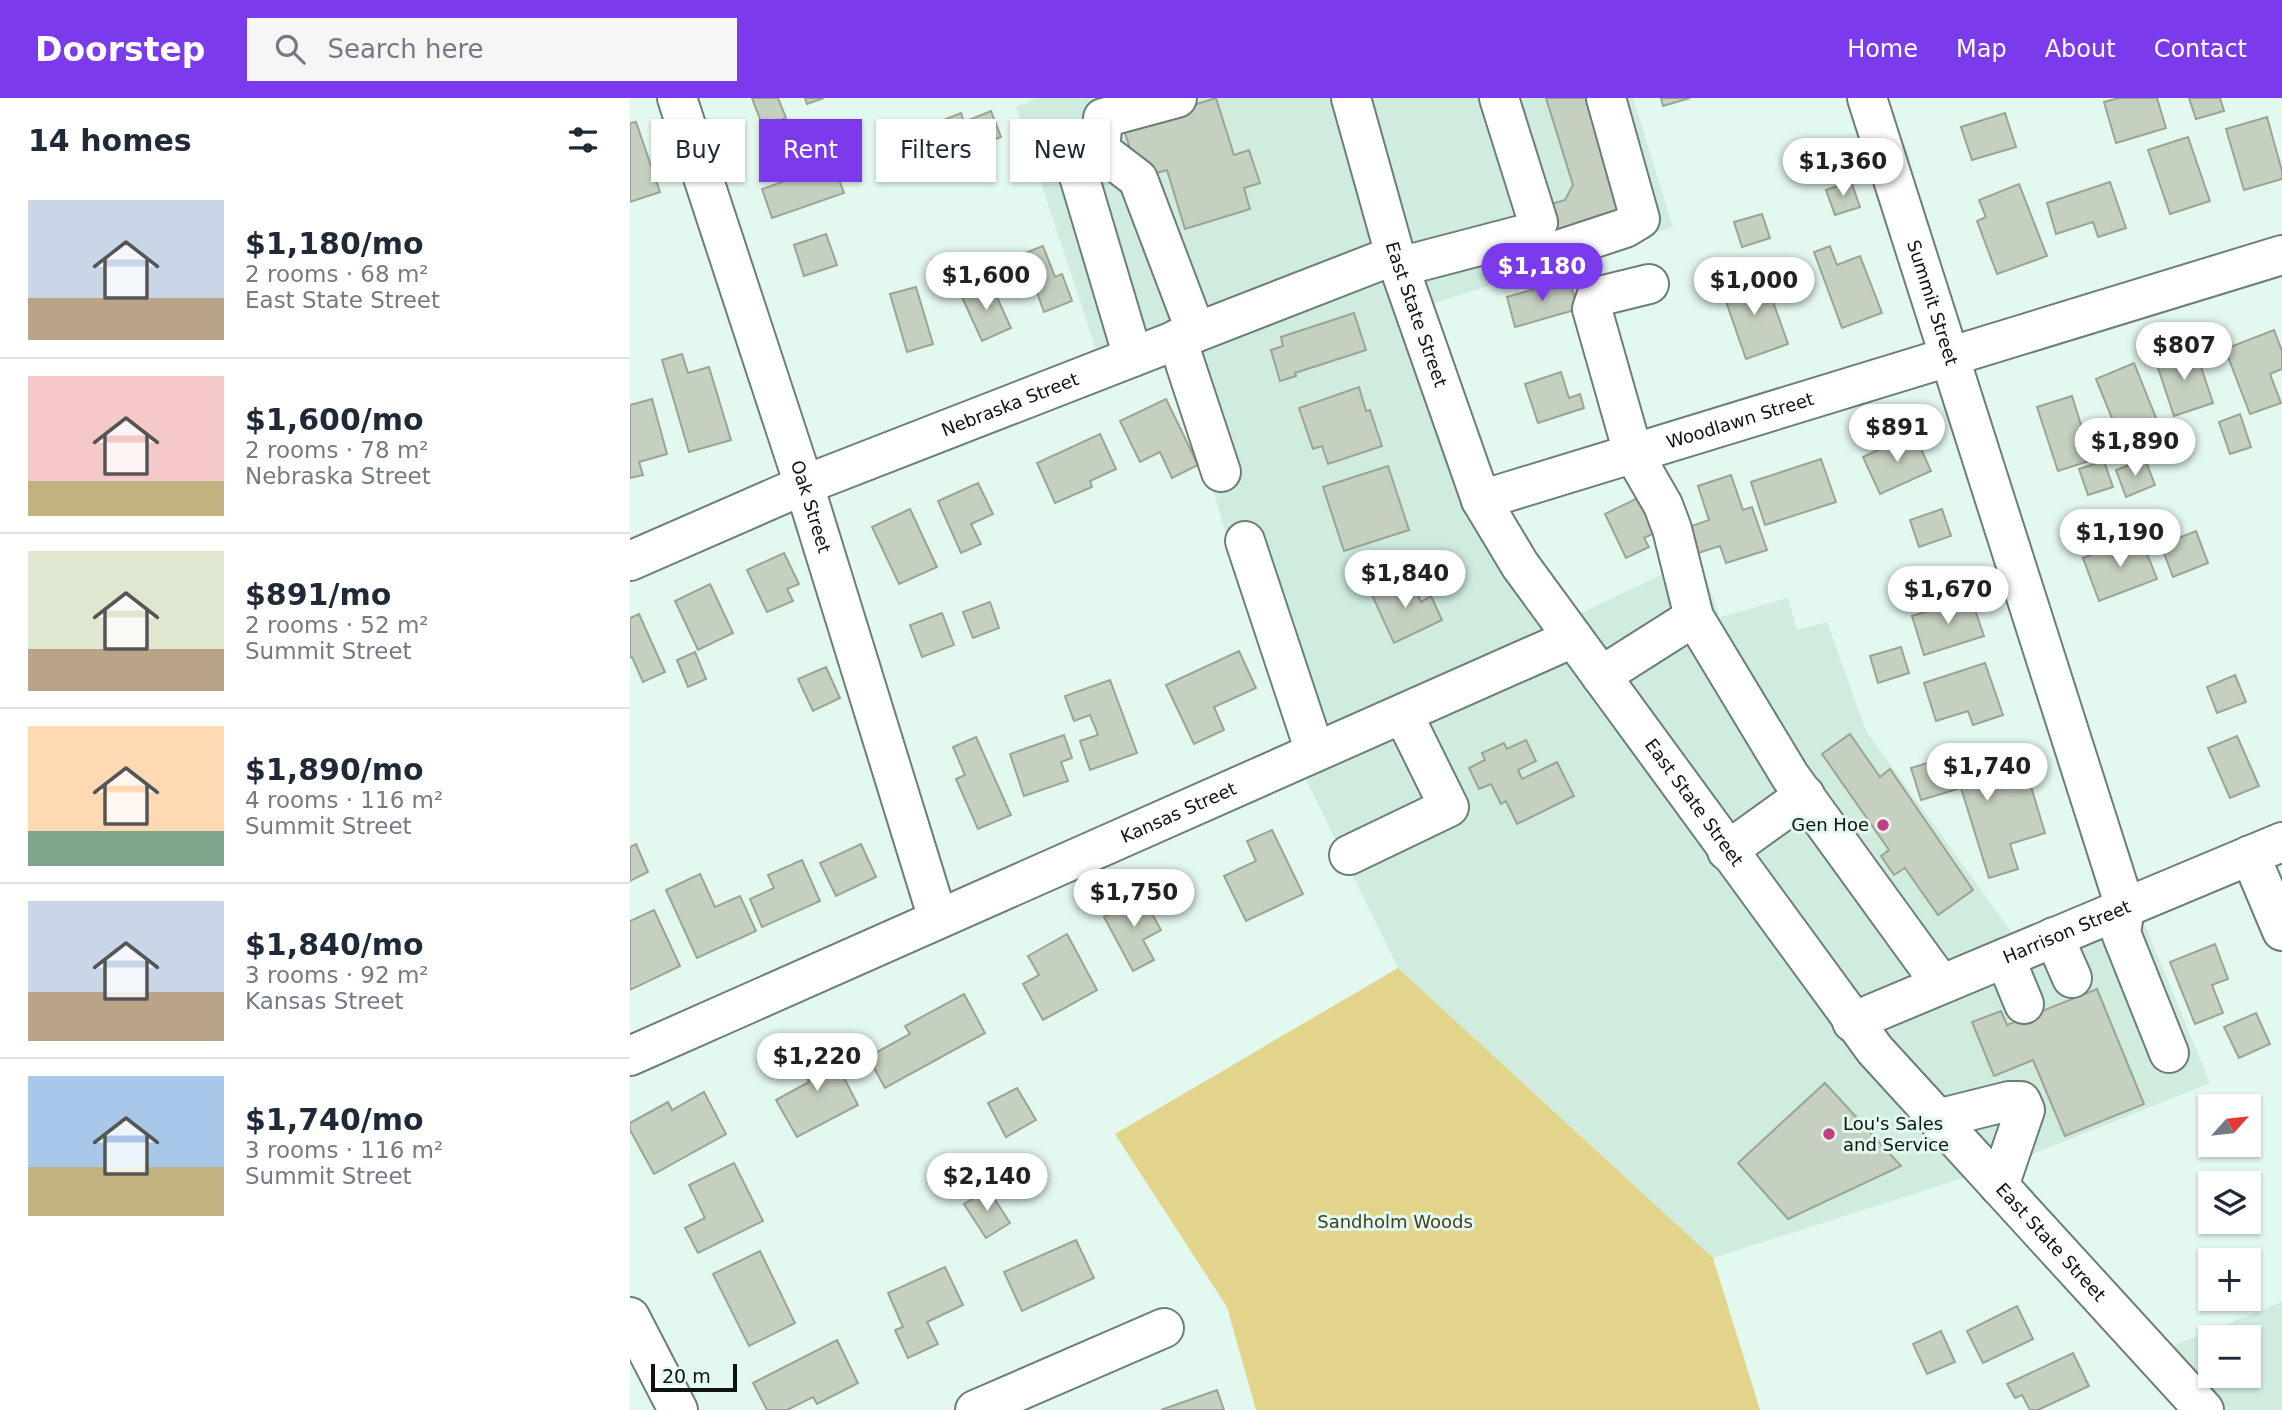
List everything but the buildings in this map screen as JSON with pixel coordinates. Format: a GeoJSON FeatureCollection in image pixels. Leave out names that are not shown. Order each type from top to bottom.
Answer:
{"type":"FeatureCollection","features":[{"type":"Feature","properties":{"kind":"street","name":"Oak Street"},"geometry":{"type":"LineString","coordinates":[[677,98],[804,485],[937,919]]}},
{"type":"Feature","properties":{"kind":"street"},"geometry":{"type":"LineString","coordinates":[[1103,119],[1177,98]]}},
{"type":"Feature","properties":{"kind":"street","name":"East State Street"},"geometry":{"type":"LineString","coordinates":[[1351,98],[1397,261],[1481,500],[1520,565],[1852,1022],[1937,1119],[2204,1410]]}},
{"type":"Feature","properties":{"kind":"street"},"geometry":{"type":"LineString","coordinates":[[1499,98],[1538,222],[1529,233],[1549,253],[1625,228],[1640,219],[1606,98]]}},
{"type":"Feature","properties":{"kind":"street","name":"Summit Street"},"geometry":{"type":"LineString","coordinates":[[1867,98],[2125,907],[2121,933],[2169,1053]]}},
{"type":"Feature","properties":{"kind":"street"},"geometry":{"type":"LineString","coordinates":[[1110,158],[1138,179],[1187,336],[1221,472]]}},
{"type":"Feature","properties":{"kind":"street"},"geometry":{"type":"LineString","coordinates":[[1081,182],[1133,357]]}},
{"type":"Feature","properties":{"kind":"street","name":"Nebraska Street"},"geometry":{"type":"LineString","coordinates":[[630,561],[804,485],[1187,336],[1397,261],[1529,233]]}},
{"type":"Feature","properties":{"kind":"street","name":"Woodlawn Street"},"geometry":{"type":"LineString","coordinates":[[1481,500],[2282,255]]}},
{"type":"Feature","properties":{"kind":"street"},"geometry":{"type":"LineString","coordinates":[[1649,284],[1597,297],[1592,309],[1633,453],[1663,505],[1672,529],[1694,617],[1790,776],[1941,984]]}},
{"type":"Feature","properties":{"kind":"street"},"geometry":{"type":"LineString","coordinates":[[1245,541],[1315,752]]}},
{"type":"Feature","properties":{"kind":"street"},"geometry":{"type":"LineString","coordinates":[[1601,676],[1694,617]]}},
{"type":"Feature","properties":{"kind":"street","name":"Kansas Street"},"geometry":{"type":"LineString","coordinates":[[630,1056],[1573,638]]}},
{"type":"Feature","properties":{"kind":"street"},"geometry":{"type":"LineString","coordinates":[[1349,855],[1449,807],[1403,713]]}},
{"type":"Feature","properties":{"kind":"street"},"geometry":{"type":"LineString","coordinates":[[1727,851],[1805,795]]}},
{"type":"Feature","properties":{"kind":"street"},"geometry":{"type":"LineString","coordinates":[[2266,849],[2282,931]]}},
{"type":"Feature","properties":{"kind":"street","name":"Harrison Street"},"geometry":{"type":"LineString","coordinates":[[1852,1022],[2266,849]]}},
{"type":"Feature","properties":{"kind":"street"},"geometry":{"type":"LineString","coordinates":[[2054,937],[2073,978]]}},
{"type":"Feature","properties":{"kind":"street"},"geometry":{"type":"LineString","coordinates":[[2005,958],[2024,1004]]}},
{"type":"Feature","properties":{"kind":"street"},"geometry":{"type":"LineString","coordinates":[[1937,1119],[2009,1101],[2021,1101],[2025,1110],[1999,1186]]}},
{"type":"Feature","properties":{"kind":"street"},"geometry":{"type":"LineString","coordinates":[[630,1317],[678,1410]]}},
{"type":"Feature","properties":{"kind":"street"},"geometry":{"type":"LineString","coordinates":[[975,1410],[1164,1328]]}},
{"type":"Feature","properties":{"kind":"shaded area"},"geometry":{"type":"Polygon","coordinates":[[[1036,98],[1343,98],[1392,263],[1563,635],[1293,752],[1170,351],[1100,362],[1041,182],[1110,182],[1110,119],[1020,119],[1016,107],[1036,98]]]}},
{"type":"Feature","properties":{"kind":"shaded area"},"geometry":{"type":"Polygon","coordinates":[[[1357,98],[1633,98],[1673,227],[1419,308],[1357,98]]]}},
{"type":"Feature","properties":{"kind":"shaded area"},"geometry":{"type":"Polygon","coordinates":[[[1699,557],[1720,617],[1788,598],[1797,630],[1827,622],[1866,731],[2020,944],[1855,1017],[1566,620],[1699,557]]]}},
{"type":"Feature","properties":{"kind":"shaded area"},"geometry":{"type":"Polygon","coordinates":[[[1571,649],[1979,1173],[1713,1258],[1398,968],[1300,767],[1571,649]]]}},
{"type":"Feature","properties":{"kind":"shaded area"},"geometry":{"type":"Polygon","coordinates":[[[2138,908],[2210,1083],[1995,1169],[1862,1024],[2138,908]]]}},
{"type":"Feature","properties":{"kind":"shaded area"},"geometry":{"type":"Polygon","coordinates":[[[2282,1302],[2282,1410],[2213,1410],[2160,1351],[2198,1336],[2198,1388],[2261,1388],[2261,1325],[2225,1325],[2282,1302]]]}},
{"type":"Feature","properties":{"kind":"green space","name":"Sandholm Woods"},"geometry":{"type":"Polygon","coordinates":[[[1398,968],[1713,1258],[1760,1410],[1256,1410],[1227,1307],[1115,1134],[1398,968]]]}},
{"type":"Feature","properties":{"kind":"place","name":"Gen Hoe"},"geometry":{"type":"Point","coordinates":[1883,825]}},
{"type":"Feature","properties":{"kind":"place","name":"Lou's Sales and Service"},"geometry":{"type":"Point","coordinates":[1829,1134]}}]}
